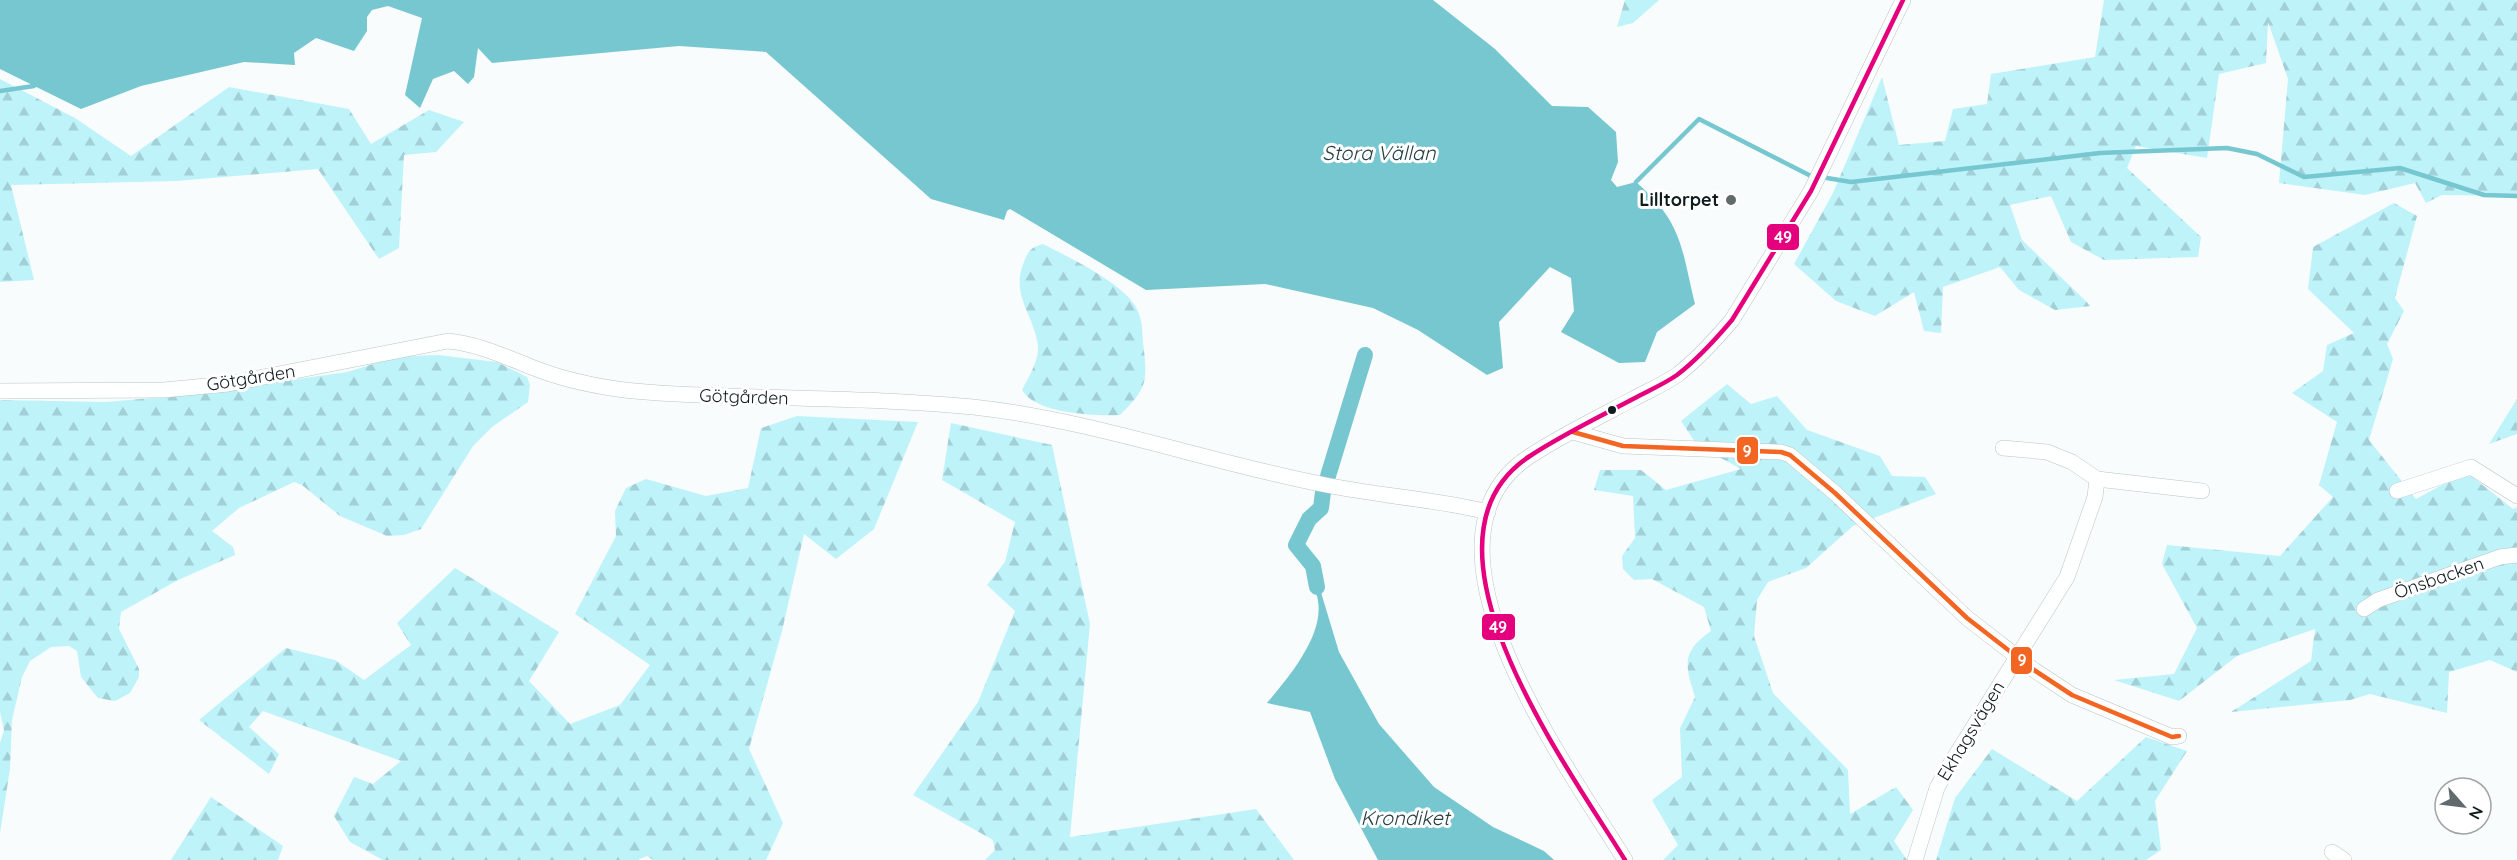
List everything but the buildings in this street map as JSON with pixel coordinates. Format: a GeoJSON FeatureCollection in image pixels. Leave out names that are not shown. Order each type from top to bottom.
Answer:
{"type":"FeatureCollection","features":[{"type":"Feature","properties":{"kind":"street"},"geometry":{"type":"LineString","coordinates":[[1625,860],[1538,722],[1510,662],[1485,583],[1482,556],[1483,532],[1488,512],[1498,487],[1517,465],[1676,375],[1698,357],[1732,320],[1811,191],[1903,0]]}},
{"type":"Feature","properties":{"kind":"street","name":"Götgården"},"geometry":{"type":"LineString","coordinates":[[0,391],[164,390],[228,384],[448,341],[463,342],[506,355],[536,369],[617,389],[679,394],[970,407],[1018,413],[1098,429],[1326,485],[1449,502],[1488,512]]}},
{"type":"Feature","properties":{"kind":"street"},"geometry":{"type":"LineString","coordinates":[[1573,432],[1623,446],[1781,452],[1790,456],[1835,492],[1967,618],[2034,670],[2072,695],[2126,720],[2172,737],[2179,736]]}},
{"type":"Feature","properties":{"kind":"street"},"geometry":{"type":"LineString","coordinates":[[2003,448],[2047,452],[2072,462],[2097,479],[2202,491]]}},
{"type":"Feature","properties":{"kind":"street"},"geometry":{"type":"LineString","coordinates":[[2397,491],[2471,468],[2517,496]]}},
{"type":"Feature","properties":{"kind":"street","name":"Ekhagsvägen"},"geometry":{"type":"LineString","coordinates":[[1915,860],[1937,788],[2016,654],[2067,576],[2095,497],[2097,479]]}},
{"type":"Feature","properties":{"kind":"street","name":"Önsbacken"},"geometry":{"type":"LineString","coordinates":[[2364,609],[2378,600],[2500,557],[2517,555]]}},
{"type":"Feature","properties":{"kind":"green space"},"geometry":{"type":"Polygon","coordinates":[[[1625,0],[1659,0],[1633,23],[1617,27],[1625,0]]]}},
{"type":"Feature","properties":{"kind":"green space"},"geometry":{"type":"Polygon","coordinates":[[[2104,0],[2517,0],[2517,196],[2442,195],[2426,203],[2415,183],[2365,195],[2279,183],[2288,79],[2268,22],[2266,63],[2219,74],[2207,158],[2136,146],[2127,168],[2201,237],[2198,257],[2104,260],[2071,242],[2051,196],[2010,205],[2022,240],[2091,306],[2055,310],[2019,290],[2000,267],[1943,287],[1941,333],[1924,331],[1914,292],[1875,316],[1836,301],[1794,264],[1833,193],[1882,77],[1899,145],[1945,141],[1953,109],[1987,104],[1991,74],[2095,57],[2104,0]]]}},
{"type":"Feature","properties":{"kind":"green space"},"geometry":{"type":"Polygon","coordinates":[[[0,79],[75,118],[131,156],[229,87],[349,109],[371,144],[429,110],[464,122],[436,152],[404,155],[399,248],[379,259],[318,169],[176,181],[11,185],[34,280],[0,282],[0,79]]]}},
{"type":"Feature","properties":{"kind":"green space"},"geometry":{"type":"Polygon","coordinates":[[[2394,203],[2417,216],[2395,298],[2404,311],[2387,344],[2393,359],[2369,440],[2416,499],[2466,472],[2513,509],[2517,507],[2517,672],[2490,660],[2449,672],[2447,713],[2370,694],[2350,700],[2231,712],[2311,661],[2315,629],[2237,656],[2179,701],[2114,680],[2174,674],[2197,628],[2162,564],[2167,545],[2280,556],[2333,497],[2319,485],[2337,422],[2292,393],[2323,371],[2327,345],[2354,333],[2308,289],[2313,247],[2394,203]]]}},
{"type":"Feature","properties":{"kind":"green space"},"geometry":{"type":"Polygon","coordinates":[[[1043,244],[1112,283],[1134,303],[1139,314],[1145,363],[1144,380],[1139,393],[1120,415],[1082,414],[1053,409],[1029,398],[1022,390],[1035,363],[1038,346],[1021,295],[1020,274],[1029,252],[1043,244]]]}},
{"type":"Feature","properties":{"kind":"green space"},"geometry":{"type":"Polygon","coordinates":[[[438,355],[497,362],[527,377],[530,385],[528,402],[492,427],[473,446],[421,529],[404,535],[387,536],[340,516],[302,485],[294,482],[239,508],[212,531],[233,547],[235,555],[178,580],[121,612],[119,629],[139,669],[139,677],[130,693],[115,701],[98,698],[81,677],[77,651],[69,646],[51,647],[30,661],[22,677],[12,720],[10,769],[0,833],[0,743],[4,730],[0,712],[0,400],[106,402],[187,395],[347,372],[396,357],[438,355]]]}},
{"type":"Feature","properties":{"kind":"green space"},"geometry":{"type":"Polygon","coordinates":[[[1727,384],[1751,404],[1777,396],[1807,430],[1880,456],[1892,476],[1925,477],[1936,494],[1853,526],[1806,568],[1768,582],[1757,600],[1754,636],[1773,693],[1848,770],[1850,814],[1896,787],[1913,810],[1894,841],[1907,860],[1663,860],[1678,845],[1652,800],[1682,777],[1680,728],[1695,697],[1689,676],[1688,660],[1694,646],[1711,631],[1704,607],[1652,579],[1634,580],[1623,569],[1622,556],[1635,538],[1633,496],[1594,490],[1600,470],[1641,470],[1666,490],[1741,469],[1697,445],[1681,421],[1727,384]]]}},
{"type":"Feature","properties":{"kind":"green space"},"geometry":{"type":"Polygon","coordinates":[[[2517,399],[2517,434],[2489,444],[2517,399]]]}},
{"type":"Feature","properties":{"kind":"green space"},"geometry":{"type":"Polygon","coordinates":[[[797,416],[918,422],[874,529],[836,559],[804,534],[782,631],[749,749],[783,823],[766,860],[653,860],[647,856],[638,860],[383,860],[350,842],[334,816],[354,777],[373,784],[401,761],[263,711],[249,727],[279,754],[269,774],[199,720],[286,648],[335,660],[364,680],[411,645],[397,623],[455,568],[559,632],[529,681],[570,724],[620,705],[650,665],[575,614],[616,536],[615,511],[626,488],[646,479],[706,496],[748,488],[761,428],[797,416]]]}},
{"type":"Feature","properties":{"kind":"green space"},"geometry":{"type":"Polygon","coordinates":[[[951,423],[1052,445],[1090,624],[1070,837],[1256,809],[1294,860],[985,860],[995,850],[993,840],[913,795],[978,702],[1015,611],[987,585],[1005,562],[1015,522],[942,480],[951,423]]]}},
{"type":"Feature","properties":{"kind":"green space"},"geometry":{"type":"Polygon","coordinates":[[[2146,737],[2187,751],[2155,801],[2161,850],[2146,860],[1936,860],[1955,798],[1992,749],[2077,801],[2146,737]]]}},
{"type":"Feature","properties":{"kind":"green space"},"geometry":{"type":"Polygon","coordinates":[[[211,797],[283,846],[278,860],[171,860],[211,797]]]}},
{"type":"Feature","properties":{"kind":"water","name":"Stora Vällan"},"geometry":{"type":"Polygon","coordinates":[[[0,0],[1433,0],[1495,49],[1552,106],[1588,107],[1616,132],[1618,162],[1611,180],[1617,187],[1636,182],[1663,210],[1672,224],[1683,251],[1695,304],[1657,332],[1645,362],[1619,363],[1561,332],[1574,311],[1571,278],[1550,267],[1499,322],[1503,368],[1487,375],[1418,330],[1373,308],[1265,284],[1146,290],[1010,209],[1004,220],[931,199],[766,52],[679,46],[492,63],[478,48],[474,77],[468,84],[454,71],[433,79],[420,108],[405,95],[422,18],[388,6],[372,10],[367,17],[367,31],[354,51],[316,38],[294,53],[295,65],[244,62],[141,86],[81,109],[0,69],[0,0]]]}},
{"type":"Feature","properties":{"kind":"water","name":"Krondiket"},"geometry":{"type":"Polygon","coordinates":[[[1313,566],[1339,652],[1379,724],[1434,787],[1493,827],[1544,851],[1554,860],[1378,860],[1335,779],[1310,712],[1267,703],[1303,656],[1316,628],[1318,601],[1308,574],[1313,566]]]}},
{"type":"Feature","properties":{"kind":"waterway"},"geometry":{"type":"LineString","coordinates":[[0,91],[34,86]]}},
{"type":"Feature","properties":{"kind":"waterway"},"geometry":{"type":"LineString","coordinates":[[1636,182],[1699,119],[1809,175],[1851,182],[2100,153],[2227,148],[2257,154],[2304,177],[2400,168],[2484,195],[2517,196]]}},
{"type":"Feature","properties":{"kind":"waterway"},"geometry":{"type":"LineString","coordinates":[[1328,476],[1365,355]]}},
{"type":"Feature","properties":{"kind":"waterway"},"geometry":{"type":"LineString","coordinates":[[1317,587],[1313,566],[1296,545],[1309,519],[1321,508],[1323,492]]}},
{"type":"Feature","properties":{"kind":"transit line","name":"49"},"geometry":{"type":"LineString","coordinates":[[1625,860],[1569,772],[1537,716],[1508,657],[1489,598],[1482,543],[1494,494],[1530,456],[1568,433],[1677,375],[1706,349],[1732,320],[1811,191],[1903,0]]}},
{"type":"Feature","properties":{"kind":"transit line","name":"9"},"geometry":{"type":"LineString","coordinates":[[1573,432],[1623,446],[1781,452],[1790,455],[1835,493],[1967,618],[2034,670],[2072,695],[2172,737],[2179,736]]}},
{"type":"Feature","properties":{"kind":"place","name":"Lilltorpet"},"geometry":{"type":"Point","coordinates":[1731,200]}}]}
